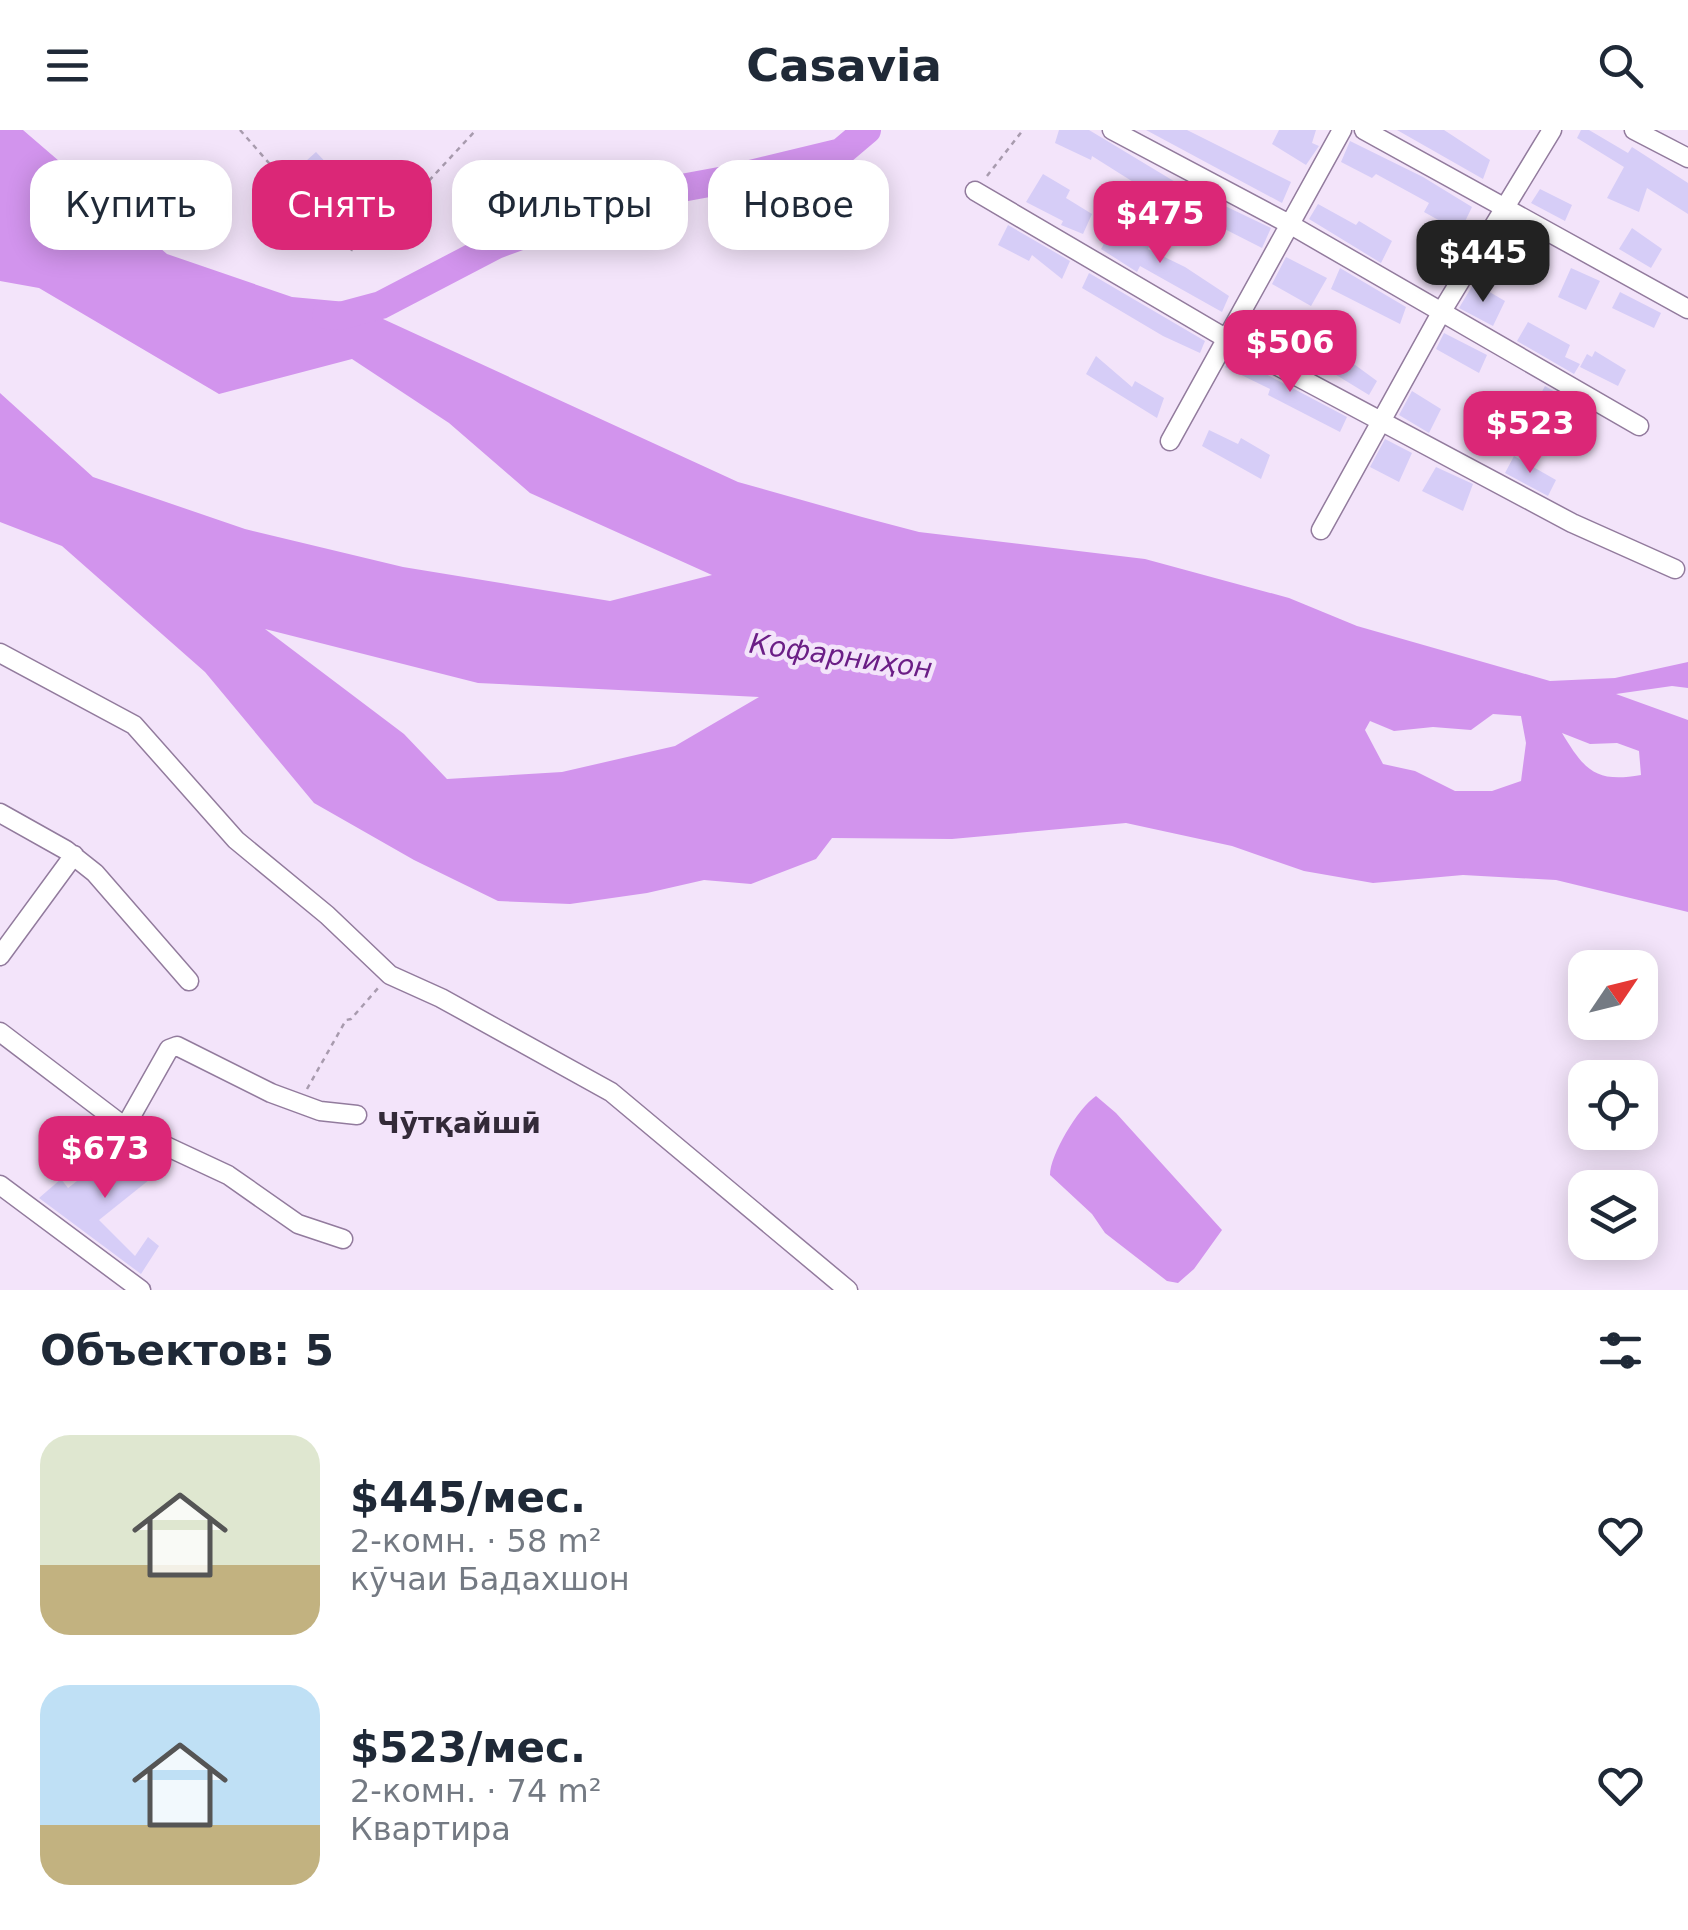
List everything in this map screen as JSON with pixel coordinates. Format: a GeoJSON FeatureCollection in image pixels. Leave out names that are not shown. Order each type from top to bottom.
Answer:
{"type":"FeatureCollection","features":[{"type":"Feature","properties":{"kind":"street"},"geometry":{"type":"LineString","coordinates":[[1112,130],[1291,224],[1639,426]]}},
{"type":"Feature","properties":{"kind":"street"},"geometry":{"type":"LineString","coordinates":[[1170,441],[1342,130]]}},
{"type":"Feature","properties":{"kind":"street"},"geometry":{"type":"LineString","coordinates":[[1364,130],[1688,309]]}},
{"type":"Feature","properties":{"kind":"street"},"geometry":{"type":"LineString","coordinates":[[1320,530],[1442,311],[1552,130]]}},
{"type":"Feature","properties":{"kind":"street"},"geometry":{"type":"LineString","coordinates":[[1634,130],[1688,158]]}},
{"type":"Feature","properties":{"kind":"street"},"geometry":{"type":"LineString","coordinates":[[975,191],[1227,339],[1572,524],[1676,569]]}},
{"type":"Feature","properties":{"kind":"street"},"geometry":{"type":"LineString","coordinates":[[0,653],[134,726],[236,840],[327,915],[390,975],[612,1092],[840,1288]]}},
{"type":"Feature","properties":{"kind":"street"},"geometry":{"type":"LineString","coordinates":[[0,813],[74,855],[118,898],[189,982]]}},
{"type":"Feature","properties":{"kind":"street"},"geometry":{"type":"LineString","coordinates":[[0,956],[74,855]]}},
{"type":"Feature","properties":{"kind":"street"},"geometry":{"type":"LineString","coordinates":[[0,1032],[125,1128],[228,1175],[298,1224],[342,1239]]}},
{"type":"Feature","properties":{"kind":"street"},"geometry":{"type":"LineString","coordinates":[[125,1128],[170,1049],[177,1046],[299,1104],[357,1115]]}},
{"type":"Feature","properties":{"kind":"street"},"geometry":{"type":"LineString","coordinates":[[0,1185],[142,1290]]}},
{"type":"Feature","properties":{"kind":"path"},"geometry":{"type":"LineString","coordinates":[[240,130],[333,236],[352,250],[372,242],[476,130]]}},
{"type":"Feature","properties":{"kind":"path"},"geometry":{"type":"LineString","coordinates":[[975,191],[1022,130]]}},
{"type":"Feature","properties":{"kind":"path"},"geometry":{"type":"LineString","coordinates":[[299,1104],[346,1020],[390,975]]}},
{"type":"Feature","properties":{"kind":"water","name":"Кофарниҳон"},"geometry":{"type":"Polygon","coordinates":[[[0,130],[23,130],[58,160],[30,160],[30,250],[162,250],[292,297],[346,302],[738,482],[919,532],[1145,559],[1289,598],[1357,626],[1550,681],[1615,678],[1688,662],[1688,688],[1672,686],[1616,694],[1688,720],[1688,912],[1556,880],[1463,875],[1373,883],[1304,871],[1232,846],[1126,823],[952,839],[832,838],[816,859],[751,884],[704,880],[570,904],[498,901],[414,860],[314,803],[205,672],[62,546],[0,522],[0,393],[93,477],[245,529],[403,567],[610,601],[712,575],[530,493],[449,423],[352,359],[219,394],[39,288],[0,281],[0,130]],[[265,629],[404,734],[447,779],[562,772],[675,746],[759,697],[478,683],[265,629]],[[1493,714],[1471,730],[1433,727],[1394,731],[1370,721],[1365,730],[1383,764],[1415,771],[1455,791],[1492,791],[1521,781],[1526,743],[1521,716],[1493,714]],[[1562,733],[1593,771],[1613,777],[1641,775],[1639,751],[1617,743],[1590,744],[1562,733]]]}},
{"type":"Feature","properties":{"kind":"water"},"geometry":{"type":"Polygon","coordinates":[[[1096,1096],[1222,1230],[1194,1269],[1178,1283],[1167,1281],[1105,1233],[1092,1214],[1050,1175],[1066,1132],[1096,1096]]]}},
{"type":"Feature","properties":{"kind":"building"},"geometry":{"type":"Polygon","coordinates":[[[1059,130],[1089,130],[1177,183],[1271,228],[1262,248],[1138,185],[1092,156],[1091,160],[1055,143],[1059,130]]]}},
{"type":"Feature","properties":{"kind":"building"},"geometry":{"type":"Polygon","coordinates":[[[1146,130],[1187,130],[1291,182],[1282,203],[1146,130]]]}},
{"type":"Feature","properties":{"kind":"building"},"geometry":{"type":"Polygon","coordinates":[[[1279,130],[1316,130],[1312,143],[1319,146],[1306,165],[1272,144],[1279,130]]]}},
{"type":"Feature","properties":{"kind":"building"},"geometry":{"type":"Polygon","coordinates":[[[1397,130],[1444,130],[1490,160],[1483,179],[1397,130]]]}},
{"type":"Feature","properties":{"kind":"building"},"geometry":{"type":"Polygon","coordinates":[[[1581,130],[1589,130],[1628,153],[1632,147],[1688,183],[1688,214],[1647,188],[1639,212],[1607,198],[1624,167],[1577,138],[1581,130]]]}},
{"type":"Feature","properties":{"kind":"building"},"geometry":{"type":"Polygon","coordinates":[[[1350,141],[1423,177],[1472,207],[1460,232],[1424,212],[1429,203],[1376,174],[1372,178],[1341,162],[1350,141]]]}},
{"type":"Feature","properties":{"kind":"building"},"geometry":{"type":"Polygon","coordinates":[[[316,152],[324,160],[307,160],[316,152]]]}},
{"type":"Feature","properties":{"kind":"building"},"geometry":{"type":"Polygon","coordinates":[[[1043,174],[1070,190],[1066,198],[1092,214],[1083,234],[1026,202],[1043,174]]]}},
{"type":"Feature","properties":{"kind":"building"},"geometry":{"type":"Polygon","coordinates":[[[1540,189],[1572,205],[1565,221],[1531,203],[1540,189]]]}},
{"type":"Feature","properties":{"kind":"building"},"geometry":{"type":"Polygon","coordinates":[[[1318,204],[1356,225],[1359,221],[1392,241],[1381,263],[1309,219],[1318,204]]]}},
{"type":"Feature","properties":{"kind":"building"},"geometry":{"type":"Polygon","coordinates":[[[1116,222],[1150,244],[1148,249],[1185,267],[1229,296],[1222,312],[1140,266],[1137,272],[1101,249],[1116,222]]]}},
{"type":"Feature","properties":{"kind":"building"},"geometry":{"type":"Polygon","coordinates":[[[1008,225],[1070,261],[1062,279],[1032,255],[1029,261],[998,245],[1008,225]]]}},
{"type":"Feature","properties":{"kind":"building"},"geometry":{"type":"Polygon","coordinates":[[[1508,227],[1537,242],[1532,258],[1500,240],[1508,227]]]}},
{"type":"Feature","properties":{"kind":"building"},"geometry":{"type":"Polygon","coordinates":[[[1632,228],[1662,249],[1651,268],[1619,249],[1632,228]]]}},
{"type":"Feature","properties":{"kind":"building"},"geometry":{"type":"Polygon","coordinates":[[[1286,257],[1327,278],[1311,306],[1272,284],[1286,257]]]}},
{"type":"Feature","properties":{"kind":"building"},"geometry":{"type":"Polygon","coordinates":[[[1340,268],[1406,307],[1400,324],[1331,289],[1340,268]]]}},
{"type":"Feature","properties":{"kind":"building"},"geometry":{"type":"Polygon","coordinates":[[[1571,268],[1600,281],[1586,310],[1558,297],[1571,268]]]}},
{"type":"Feature","properties":{"kind":"building"},"geometry":{"type":"Polygon","coordinates":[[[1089,273],[1205,341],[1200,353],[1082,288],[1089,273]]]}},
{"type":"Feature","properties":{"kind":"building"},"geometry":{"type":"Polygon","coordinates":[[[1474,283],[1505,301],[1493,326],[1459,308],[1474,283]]]}},
{"type":"Feature","properties":{"kind":"building"},"geometry":{"type":"Polygon","coordinates":[[[1620,292],[1661,313],[1654,328],[1612,308],[1620,292]]]}},
{"type":"Feature","properties":{"kind":"building"},"geometry":{"type":"Polygon","coordinates":[[[1261,315],[1347,359],[1377,381],[1369,395],[1284,349],[1281,353],[1246,331],[1261,315]]]}},
{"type":"Feature","properties":{"kind":"building"},"geometry":{"type":"Polygon","coordinates":[[[1528,322],[1570,345],[1565,357],[1580,364],[1574,374],[1517,341],[1528,322]]]}},
{"type":"Feature","properties":{"kind":"building"},"geometry":{"type":"Polygon","coordinates":[[[1444,333],[1487,355],[1479,373],[1436,349],[1444,333]]]}},
{"type":"Feature","properties":{"kind":"building"},"geometry":{"type":"Polygon","coordinates":[[[1595,351],[1626,370],[1618,386],[1580,367],[1587,354],[1592,357],[1595,351]]]}},
{"type":"Feature","properties":{"kind":"building"},"geometry":{"type":"Polygon","coordinates":[[[1096,356],[1132,387],[1135,381],[1164,398],[1157,418],[1086,374],[1096,356]]]}},
{"type":"Feature","properties":{"kind":"building"},"geometry":{"type":"Polygon","coordinates":[[[1232,356],[1347,417],[1340,432],[1268,395],[1270,389],[1225,367],[1232,356]]]}},
{"type":"Feature","properties":{"kind":"building"},"geometry":{"type":"Polygon","coordinates":[[[1545,386],[1572,402],[1562,424],[1533,408],[1545,386]]]}},
{"type":"Feature","properties":{"kind":"building"},"geometry":{"type":"Polygon","coordinates":[[[1412,391],[1441,409],[1429,433],[1399,415],[1412,391]]]}},
{"type":"Feature","properties":{"kind":"building"},"geometry":{"type":"Polygon","coordinates":[[[1209,430],[1238,444],[1241,438],[1270,455],[1261,479],[1202,446],[1209,430]]]}},
{"type":"Feature","properties":{"kind":"building"},"geometry":{"type":"Polygon","coordinates":[[[1385,439],[1412,453],[1399,482],[1370,467],[1385,439]]]}},
{"type":"Feature","properties":{"kind":"building"},"geometry":{"type":"Polygon","coordinates":[[[1514,456],[1556,480],[1548,496],[1505,473],[1514,456]]]}},
{"type":"Feature","properties":{"kind":"building"},"geometry":{"type":"Polygon","coordinates":[[[1436,467],[1473,484],[1463,511],[1422,491],[1436,467]]]}},
{"type":"Feature","properties":{"kind":"building"},"geometry":{"type":"Polygon","coordinates":[[[127,1142],[154,1176],[99,1220],[135,1256],[148,1237],[159,1246],[141,1274],[39,1198],[61,1179],[68,1188],[127,1142]]]}},
{"type":"Feature","properties":{"kind":"waterway"},"geometry":{"type":"LineString","coordinates":[[326,315],[340,316],[381,305],[496,245],[622,199],[725,180],[841,152],[867,130]]}},
{"type":"Feature","properties":{"kind":"district","name":"Чӯтқайшӣ"},"geometry":{"type":"Point","coordinates":[459,1123]}}]}
